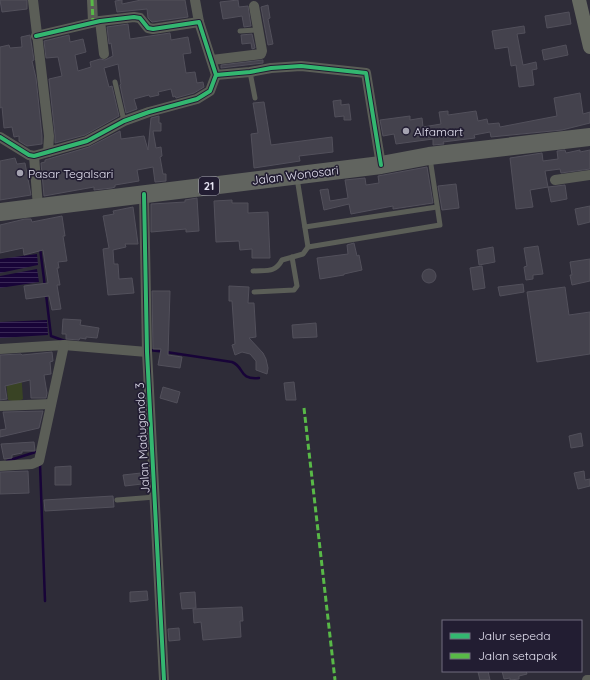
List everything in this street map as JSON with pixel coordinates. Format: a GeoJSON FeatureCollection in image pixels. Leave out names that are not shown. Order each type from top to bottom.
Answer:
{"type":"FeatureCollection","features":[{"type":"Feature","properties":{"kind":"highway","name":"Jalan Wonosari"},"geometry":{"type":"LineString","coordinates":[[0,212],[382,165],[429,156],[590,136]]}},
{"type":"Feature","properties":{"kind":"main road"},"geometry":{"type":"LineString","coordinates":[[579,0],[590,47]]}},
{"type":"Feature","properties":{"kind":"street"},"geometry":{"type":"LineString","coordinates":[[33,0],[36,36],[50,136],[48,152]]}},
{"type":"Feature","properties":{"kind":"street"},"geometry":{"type":"LineString","coordinates":[[92,0],[104,54]]}},
{"type":"Feature","properties":{"kind":"street"},"geometry":{"type":"LineString","coordinates":[[0,137],[29,155],[34,156],[64,149],[87,141],[124,121],[149,112],[203,97],[210,91],[216,75],[199,22],[195,0]]}},
{"type":"Feature","properties":{"kind":"street"},"geometry":{"type":"LineString","coordinates":[[212,60],[261,54],[262,52],[254,6]]}},
{"type":"Feature","properties":{"kind":"street"},"geometry":{"type":"LineString","coordinates":[[36,36],[96,22],[134,17],[140,18],[148,28],[153,29],[199,22]]}},
{"type":"Feature","properties":{"kind":"street"},"geometry":{"type":"LineString","coordinates":[[216,75],[250,72],[270,68],[300,66],[366,73],[382,165]]}},
{"type":"Feature","properties":{"kind":"street"},"geometry":{"type":"LineString","coordinates":[[34,156],[36,208]]}},
{"type":"Feature","properties":{"kind":"street"},"geometry":{"type":"LineString","coordinates":[[556,180],[590,175]]}},
{"type":"Feature","properties":{"kind":"street","name":"Jalan Madugondo 3"},"geometry":{"type":"LineString","coordinates":[[144,194],[147,352],[164,680]]}},
{"type":"Feature","properties":{"kind":"street"},"geometry":{"type":"LineString","coordinates":[[0,466],[32,464],[39,461],[63,345]]}},
{"type":"Feature","properties":{"kind":"street"},"geometry":{"type":"LineString","coordinates":[[0,349],[63,345],[147,352]]}},
{"type":"Feature","properties":{"kind":"street"},"geometry":{"type":"LineString","coordinates":[[0,406],[52,404]]}},
{"type":"Feature","properties":{"kind":"lane"},"geometry":{"type":"LineString","coordinates":[[240,31],[258,30]]}},
{"type":"Feature","properties":{"kind":"lane"},"geometry":{"type":"LineString","coordinates":[[250,72],[255,98]]}},
{"type":"Feature","properties":{"kind":"lane"},"geometry":{"type":"LineString","coordinates":[[115,82],[124,121]]}},
{"type":"Feature","properties":{"kind":"lane"},"geometry":{"type":"LineString","coordinates":[[308,247],[440,225],[429,156]]}},
{"type":"Feature","properties":{"kind":"lane"},"geometry":{"type":"LineString","coordinates":[[253,271],[274,269],[278,267],[282,260],[303,254],[308,247],[297,175]]}},
{"type":"Feature","properties":{"kind":"lane"},"geometry":{"type":"LineString","coordinates":[[305,227],[437,207]]}},
{"type":"Feature","properties":{"kind":"lane"},"geometry":{"type":"LineString","coordinates":[[254,292],[294,290],[297,286],[292,257]]}},
{"type":"Feature","properties":{"kind":"lane"},"geometry":{"type":"LineString","coordinates":[[117,500],[155,497]]}},
{"type":"Feature","properties":{"kind":"green space"},"geometry":{"type":"Polygon","coordinates":[[[21,371],[23,399],[17,402],[8,400],[5,372],[21,371]]]}},
{"type":"Feature","properties":{"kind":"shaded area"},"geometry":{"type":"Polygon","coordinates":[[[37,254],[38,265],[0,273],[0,259],[37,254]]]}},
{"type":"Feature","properties":{"kind":"shaded area"},"geometry":{"type":"Polygon","coordinates":[[[37,269],[39,282],[0,288],[0,276],[37,269]]]}},
{"type":"Feature","properties":{"kind":"shaded area"},"geometry":{"type":"Polygon","coordinates":[[[47,320],[48,335],[0,338],[0,322],[47,320]]]}},
{"type":"Feature","properties":{"kind":"building"},"geometry":{"type":"Polygon","coordinates":[[[0,0],[27,0],[27,9],[2,12],[0,0]]]}},
{"type":"Feature","properties":{"kind":"building"},"geometry":{"type":"Polygon","coordinates":[[[122,0],[122,4],[141,0],[185,0],[188,17],[152,22],[148,18],[147,9],[117,12],[115,1],[122,0]]]}},
{"type":"Feature","properties":{"kind":"building"},"geometry":{"type":"Polygon","coordinates":[[[238,0],[239,7],[248,6],[251,26],[244,27],[242,16],[223,19],[220,2],[238,0]]]}},
{"type":"Feature","properties":{"kind":"building"},"geometry":{"type":"Polygon","coordinates":[[[268,5],[270,18],[268,19],[273,44],[268,45],[261,7],[268,5]]]}},
{"type":"Feature","properties":{"kind":"building"},"geometry":{"type":"Polygon","coordinates":[[[569,12],[571,24],[547,28],[545,16],[569,12]]]}},
{"type":"Feature","properties":{"kind":"building"},"geometry":{"type":"Polygon","coordinates":[[[128,24],[130,39],[170,33],[171,40],[188,37],[191,53],[183,54],[186,73],[195,72],[197,83],[203,82],[204,87],[194,93],[176,98],[175,96],[173,97],[171,89],[158,92],[159,95],[150,97],[149,95],[134,99],[137,109],[126,113],[120,85],[118,64],[104,68],[109,87],[112,86],[119,116],[85,135],[55,143],[49,79],[62,76],[58,57],[46,58],[44,41],[69,35],[70,42],[83,39],[86,52],[75,55],[78,71],[91,67],[90,62],[100,59],[105,60],[113,56],[111,43],[109,44],[107,27],[128,24]]]}},
{"type":"Feature","properties":{"kind":"building"},"geometry":{"type":"Polygon","coordinates":[[[524,26],[525,33],[517,34],[523,65],[536,62],[537,69],[532,70],[534,85],[519,87],[516,65],[511,66],[508,47],[495,49],[492,31],[524,26]]]}},
{"type":"Feature","properties":{"kind":"building"},"geometry":{"type":"Polygon","coordinates":[[[252,34],[255,48],[252,49],[251,43],[242,44],[241,35],[252,34]]]}},
{"type":"Feature","properties":{"kind":"building"},"geometry":{"type":"Polygon","coordinates":[[[30,35],[34,60],[32,61],[36,78],[42,144],[27,146],[19,141],[19,136],[14,137],[12,127],[4,128],[2,107],[0,108],[0,47],[9,45],[10,48],[22,47],[21,37],[30,35]]]}},
{"type":"Feature","properties":{"kind":"building"},"geometry":{"type":"Polygon","coordinates":[[[566,45],[568,55],[544,60],[542,50],[566,45]]]}},
{"type":"Feature","properties":{"kind":"building"},"geometry":{"type":"Polygon","coordinates":[[[263,60],[263,63],[221,68],[221,65],[263,60]]]}},
{"type":"Feature","properties":{"kind":"building"},"geometry":{"type":"Polygon","coordinates":[[[580,93],[583,114],[590,112],[590,123],[562,130],[491,137],[490,132],[474,135],[475,138],[443,142],[444,144],[433,145],[433,139],[396,144],[394,134],[383,136],[380,120],[410,116],[410,120],[422,118],[423,127],[441,124],[439,112],[448,111],[448,115],[476,111],[478,121],[487,119],[488,124],[499,123],[500,127],[557,116],[554,98],[580,93]]]}},
{"type":"Feature","properties":{"kind":"building"},"geometry":{"type":"Polygon","coordinates":[[[341,100],[341,105],[349,104],[351,120],[344,120],[344,116],[335,117],[333,101],[341,100]]]}},
{"type":"Feature","properties":{"kind":"building"},"geometry":{"type":"Polygon","coordinates":[[[264,102],[271,145],[332,137],[333,152],[299,156],[300,161],[254,168],[251,134],[258,133],[253,103],[264,102]]]}},
{"type":"Feature","properties":{"kind":"building"},"geometry":{"type":"Polygon","coordinates":[[[159,116],[161,131],[153,131],[156,148],[161,147],[162,156],[160,157],[163,174],[166,174],[166,181],[155,182],[153,167],[137,170],[139,181],[115,185],[115,187],[112,188],[94,190],[94,187],[44,196],[41,163],[45,162],[45,160],[89,147],[120,131],[121,139],[144,136],[148,150],[151,118],[159,116]]]}},
{"type":"Feature","properties":{"kind":"building"},"geometry":{"type":"Polygon","coordinates":[[[565,150],[566,153],[580,150],[580,152],[590,150],[590,169],[561,173],[560,169],[545,171],[548,187],[530,190],[533,207],[516,209],[510,158],[542,153],[543,161],[558,159],[557,151],[565,150]]]}},
{"type":"Feature","properties":{"kind":"building"},"geometry":{"type":"Polygon","coordinates":[[[15,158],[17,164],[25,163],[31,195],[0,200],[0,161],[15,158]]]}},
{"type":"Feature","properties":{"kind":"building"},"geometry":{"type":"Polygon","coordinates":[[[427,167],[433,203],[393,209],[393,206],[351,214],[349,204],[324,210],[320,190],[328,189],[330,201],[348,198],[345,180],[365,178],[366,185],[379,183],[378,176],[427,167]]]}},
{"type":"Feature","properties":{"kind":"building"},"geometry":{"type":"Polygon","coordinates":[[[456,184],[459,208],[442,210],[438,186],[456,184]]]}},
{"type":"Feature","properties":{"kind":"building"},"geometry":{"type":"Polygon","coordinates":[[[565,185],[567,199],[551,202],[548,187],[565,185]]]}},
{"type":"Feature","properties":{"kind":"building"},"geometry":{"type":"Polygon","coordinates":[[[197,198],[199,231],[186,232],[186,229],[151,232],[151,204],[185,202],[185,200],[197,198]]]}},
{"type":"Feature","properties":{"kind":"building"},"geometry":{"type":"Polygon","coordinates":[[[232,200],[232,203],[248,203],[248,213],[268,212],[270,258],[252,258],[252,249],[240,250],[239,241],[216,242],[214,201],[232,200]]]}},
{"type":"Feature","properties":{"kind":"building"},"geometry":{"type":"Polygon","coordinates":[[[590,206],[590,222],[578,225],[575,209],[590,206]]]}},
{"type":"Feature","properties":{"kind":"building"},"geometry":{"type":"Polygon","coordinates":[[[133,207],[138,244],[125,244],[126,247],[113,250],[114,264],[118,264],[119,279],[132,278],[134,293],[108,295],[103,249],[109,248],[103,216],[114,214],[113,211],[133,207]]]}},
{"type":"Feature","properties":{"kind":"building"},"geometry":{"type":"Polygon","coordinates":[[[62,216],[65,236],[63,236],[67,261],[58,262],[59,268],[57,268],[60,285],[57,285],[61,309],[52,310],[49,296],[26,299],[24,286],[48,283],[43,250],[24,255],[23,248],[0,253],[0,225],[25,219],[31,219],[32,222],[62,216]]]}},
{"type":"Feature","properties":{"kind":"building"},"geometry":{"type":"Polygon","coordinates":[[[354,243],[357,256],[359,255],[362,270],[320,279],[317,258],[348,254],[347,245],[354,243]]]}},
{"type":"Feature","properties":{"kind":"building"},"geometry":{"type":"Polygon","coordinates":[[[538,246],[543,274],[533,275],[533,279],[526,280],[524,267],[527,266],[524,248],[538,246]]]}},
{"type":"Feature","properties":{"kind":"building"},"geometry":{"type":"Polygon","coordinates":[[[493,247],[495,262],[479,265],[477,250],[493,247]]]}},
{"type":"Feature","properties":{"kind":"building"},"geometry":{"type":"Polygon","coordinates":[[[590,259],[590,281],[572,285],[570,262],[590,259]]]}},
{"type":"Feature","properties":{"kind":"building"},"geometry":{"type":"Polygon","coordinates":[[[482,266],[485,288],[473,290],[470,268],[482,266]]]}},
{"type":"Feature","properties":{"kind":"building"},"geometry":{"type":"Polygon","coordinates":[[[426,269],[432,269],[436,273],[436,279],[432,283],[426,283],[422,279],[422,273],[426,269]]]}},
{"type":"Feature","properties":{"kind":"building"},"geometry":{"type":"Polygon","coordinates":[[[523,284],[524,292],[500,296],[498,287],[523,284]]]}},
{"type":"Feature","properties":{"kind":"building"},"geometry":{"type":"Polygon","coordinates":[[[229,286],[249,287],[248,303],[254,303],[256,337],[249,338],[263,353],[266,359],[268,368],[267,374],[256,370],[256,361],[250,354],[242,352],[235,355],[232,345],[235,344],[232,301],[229,301],[229,286]]]}},
{"type":"Feature","properties":{"kind":"building"},"geometry":{"type":"Polygon","coordinates":[[[565,287],[569,315],[590,312],[590,354],[537,362],[527,292],[565,287]]]}},
{"type":"Feature","properties":{"kind":"building"},"geometry":{"type":"Polygon","coordinates":[[[152,291],[170,291],[168,355],[182,357],[180,368],[158,365],[161,349],[153,349],[152,291]]]}},
{"type":"Feature","properties":{"kind":"building"},"geometry":{"type":"Polygon","coordinates":[[[63,319],[81,320],[80,325],[99,328],[97,338],[86,337],[86,339],[80,338],[79,340],[66,339],[66,334],[62,334],[63,319]]]}},
{"type":"Feature","properties":{"kind":"building"},"geometry":{"type":"Polygon","coordinates":[[[316,323],[317,337],[293,338],[292,325],[316,323]]]}},
{"type":"Feature","properties":{"kind":"building"},"geometry":{"type":"Polygon","coordinates":[[[52,352],[53,361],[50,362],[51,374],[44,375],[47,393],[46,398],[31,398],[30,380],[5,386],[7,399],[0,400],[0,355],[22,355],[52,352]]]}},
{"type":"Feature","properties":{"kind":"building"},"geometry":{"type":"Polygon","coordinates":[[[294,382],[296,400],[286,400],[284,383],[294,382]]]}},
{"type":"Feature","properties":{"kind":"building"},"geometry":{"type":"Polygon","coordinates":[[[163,387],[180,392],[177,403],[160,398],[163,387]]]}},
{"type":"Feature","properties":{"kind":"building"},"geometry":{"type":"Polygon","coordinates":[[[43,411],[39,428],[0,437],[0,430],[6,429],[3,412],[43,411]]]}},
{"type":"Feature","properties":{"kind":"building"},"geometry":{"type":"Polygon","coordinates":[[[581,433],[583,446],[571,448],[569,436],[581,433]]]}},
{"type":"Feature","properties":{"kind":"building"},"geometry":{"type":"Polygon","coordinates":[[[34,442],[35,451],[22,451],[22,453],[12,455],[12,458],[4,459],[1,444],[34,442]]]}},
{"type":"Feature","properties":{"kind":"building"},"geometry":{"type":"Polygon","coordinates":[[[71,466],[71,485],[55,485],[55,467],[71,466]]]}},
{"type":"Feature","properties":{"kind":"building"},"geometry":{"type":"Polygon","coordinates":[[[28,471],[29,493],[0,494],[0,472],[28,471]]]}},
{"type":"Feature","properties":{"kind":"building"},"geometry":{"type":"Polygon","coordinates":[[[584,471],[585,480],[590,479],[590,486],[578,489],[574,473],[584,471]]]}},
{"type":"Feature","properties":{"kind":"building"},"geometry":{"type":"Polygon","coordinates":[[[141,473],[142,484],[125,486],[123,475],[141,473]]]}},
{"type":"Feature","properties":{"kind":"building"},"geometry":{"type":"Polygon","coordinates":[[[113,496],[114,507],[45,511],[44,500],[113,496]]]}},
{"type":"Feature","properties":{"kind":"building"},"geometry":{"type":"Polygon","coordinates":[[[147,591],[148,600],[130,602],[130,592],[147,591]]]}},
{"type":"Feature","properties":{"kind":"building"},"geometry":{"type":"Polygon","coordinates":[[[195,592],[196,608],[182,609],[180,593],[195,592]]]}},
{"type":"Feature","properties":{"kind":"building"},"geometry":{"type":"Polygon","coordinates":[[[242,607],[243,621],[240,621],[241,637],[203,640],[201,622],[194,623],[193,609],[242,607]]]}},
{"type":"Feature","properties":{"kind":"building"},"geometry":{"type":"Polygon","coordinates":[[[179,628],[180,640],[169,641],[168,629],[179,628]]]}},
{"type":"Feature","properties":{"kind":"building"},"geometry":{"type":"Polygon","coordinates":[[[478,672],[488,672],[490,680],[480,680],[478,672]]]}},
{"type":"Feature","properties":{"kind":"building"},"geometry":{"type":"Polygon","coordinates":[[[502,672],[526,672],[527,674],[519,676],[519,679],[504,679],[502,672]]]}},
{"type":"Feature","properties":{"kind":"waterway"},"geometry":{"type":"LineString","coordinates":[[40,248],[45,287]]}},
{"type":"Feature","properties":{"kind":"waterway"},"geometry":{"type":"LineString","coordinates":[[46,294],[51,336],[65,341]]}},
{"type":"Feature","properties":{"kind":"waterway"},"geometry":{"type":"LineString","coordinates":[[149,350],[232,362],[236,364],[248,377],[259,378]]}},
{"type":"Feature","properties":{"kind":"waterway"},"geometry":{"type":"LineString","coordinates":[[7,461],[39,451]]}},
{"type":"Feature","properties":{"kind":"waterway"},"geometry":{"type":"LineString","coordinates":[[40,464],[45,601]]}},
{"type":"Feature","properties":{"kind":"marked path"},"geometry":{"type":"LineString","coordinates":[[92,0],[93,22]]}},
{"type":"Feature","properties":{"kind":"marked path"},"geometry":{"type":"LineString","coordinates":[[304,408],[335,680]]}},
{"type":"Feature","properties":{"kind":"cycle path"},"geometry":{"type":"LineString","coordinates":[[0,137],[29,155],[34,156],[87,141],[124,121],[149,112],[197,99],[210,91],[216,75],[199,22],[153,29],[148,28],[140,18],[134,17],[100,21],[36,36]]}},
{"type":"Feature","properties":{"kind":"cycle path"},"geometry":{"type":"LineString","coordinates":[[216,75],[301,66],[366,73],[381,165]]}},
{"type":"Feature","properties":{"kind":"cycle path"},"geometry":{"type":"LineString","coordinates":[[144,194],[147,352],[164,680]]}},
{"type":"Feature","properties":{"kind":"place","name":"Alfamart"},"geometry":{"type":"Point","coordinates":[406,131]}},
{"type":"Feature","properties":{"kind":"place","name":"Pasar Tegalsari"},"geometry":{"type":"Point","coordinates":[20,173]}}]}
